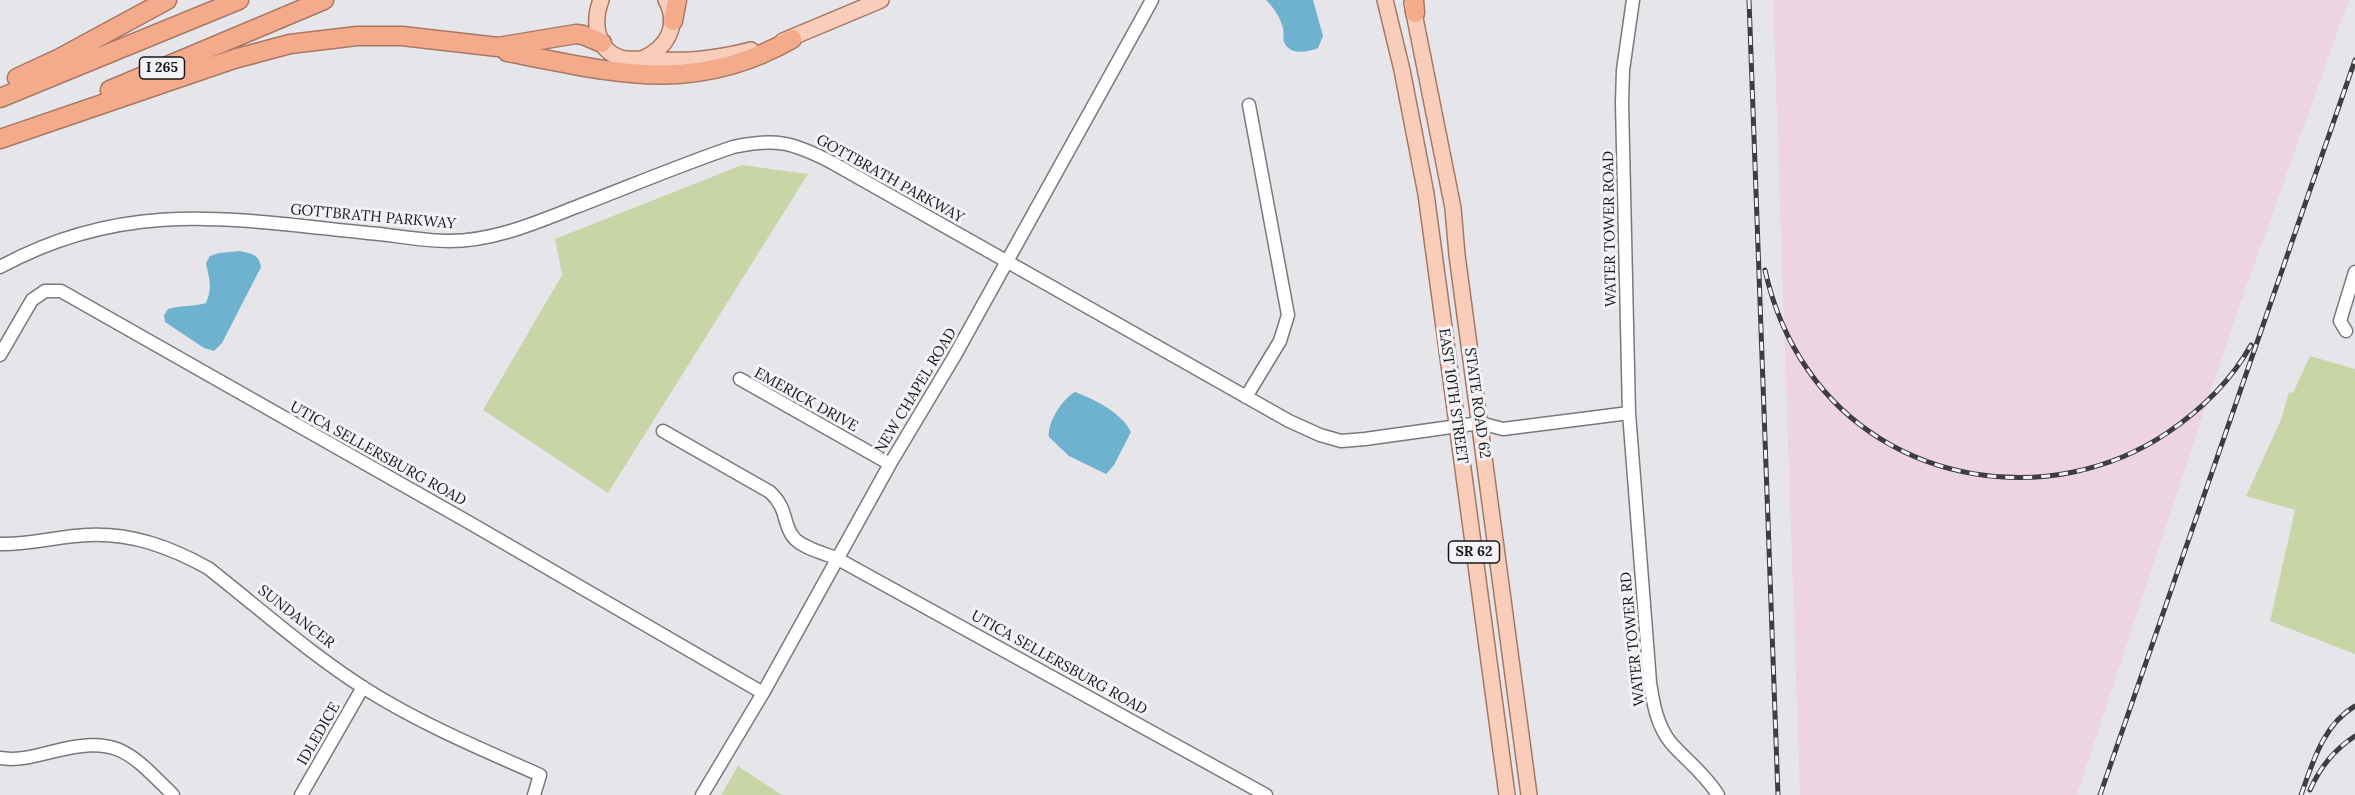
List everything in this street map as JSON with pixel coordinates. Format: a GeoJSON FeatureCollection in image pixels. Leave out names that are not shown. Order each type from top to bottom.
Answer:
{"type":"FeatureCollection","features":[{"type":"Feature","properties":{"kind":"highway"},"geometry":{"type":"LineString","coordinates":[[0,86],[60,58],[167,0]]}},
{"type":"Feature","properties":{"kind":"highway","name":"I 265"},"geometry":{"type":"LineString","coordinates":[[0,98],[239,0]]}},
{"type":"Feature","properties":{"kind":"highway","name":"I 265"},"geometry":{"type":"LineString","coordinates":[[0,137],[324,0]]}},
{"type":"Feature","properties":{"kind":"highway"},"geometry":{"type":"LineString","coordinates":[[673,21],[677,0]]}},
{"type":"Feature","properties":{"kind":"highway"},"geometry":{"type":"LineString","coordinates":[[0,137],[234,59],[290,44],[381,35],[498,47],[576,34],[602,43]]}},
{"type":"Feature","properties":{"kind":"highway"},"geometry":{"type":"LineString","coordinates":[[498,47],[505,51],[614,72],[668,75],[706,72],[733,65],[766,54],[792,39]]}},
{"type":"Feature","properties":{"kind":"main road"},"geometry":{"type":"LineString","coordinates":[[601,0],[596,20],[598,35],[602,43],[619,58],[660,61],[717,59],[792,39],[881,0]]}},
{"type":"Feature","properties":{"kind":"main road"},"geometry":{"type":"LineString","coordinates":[[642,59],[654,54],[663,46],[672,30],[673,21],[666,0]]}},
{"type":"Feature","properties":{"kind":"main road","name":"EAST 10TH STREET"},"geometry":{"type":"LineString","coordinates":[[1385,0],[1402,70],[1426,194],[1507,795]]}},
{"type":"Feature","properties":{"kind":"main road","name":"STATE ROAD 62"},"geometry":{"type":"LineString","coordinates":[[1413,4],[1453,208],[1457,255],[1529,795]]}},
{"type":"Feature","properties":{"kind":"street","name":"NEW CHAPEL ROAD"},"geometry":{"type":"LineString","coordinates":[[702,795],[763,693],[890,464],[1008,263],[1152,0]]}},
{"type":"Feature","properties":{"kind":"street","name":"WATER TOWER ROAD"},"geometry":{"type":"LineString","coordinates":[[1632,458],[1622,104],[1623,70],[1633,0]]}},
{"type":"Feature","properties":{"kind":"street"},"geometry":{"type":"LineString","coordinates":[[1246,397],[1280,341],[1288,315],[1250,105]]}},
{"type":"Feature","properties":{"kind":"street","name":"GOTTBRATH PARKWAY"},"geometry":{"type":"LineString","coordinates":[[0,267],[35,249],[83,232],[130,222],[173,217],[230,219],[449,241],[487,238],[524,227],[733,147],[764,142],[785,143],[804,148],[831,162],[1246,397],[1320,435],[1341,441],[1480,423],[1503,429],[1629,413]]}},
{"type":"Feature","properties":{"kind":"street"},"geometry":{"type":"LineString","coordinates":[[2346,331],[2340,321],[2355,272]]}},
{"type":"Feature","properties":{"kind":"street","name":"UTICA SELLERSBURG ROAD"},"geometry":{"type":"LineString","coordinates":[[0,355],[32,300],[45,291],[61,291],[470,523],[763,693]]}},
{"type":"Feature","properties":{"kind":"street","name":"EMERICK DRIVE"},"geometry":{"type":"LineString","coordinates":[[740,379],[890,464]]}},
{"type":"Feature","properties":{"kind":"street","name":"UTICA SELLERSBURG ROAD"},"geometry":{"type":"LineString","coordinates":[[663,430],[770,492],[784,508],[790,532],[795,539],[836,558],[1266,795]]}},
{"type":"Feature","properties":{"kind":"street","name":"WATER TOWER RD"},"geometry":{"type":"LineString","coordinates":[[1632,458],[1653,704],[1660,724],[1670,741],[1700,770],[1718,795]]}},
{"type":"Feature","properties":{"kind":"street","name":"SUNDANCER"},"geometry":{"type":"LineString","coordinates":[[0,544],[88,535],[134,538],[160,544],[208,568],[363,687],[454,736],[540,775],[534,795]]}},
{"type":"Feature","properties":{"kind":"street","name":"IDLEDICE"},"geometry":{"type":"LineString","coordinates":[[302,795],[363,687]]}},
{"type":"Feature","properties":{"kind":"street"},"geometry":{"type":"LineString","coordinates":[[0,758],[23,758],[80,745],[95,744],[116,747],[144,765],[173,795]]}},
{"type":"Feature","properties":{"kind":"shaded area"},"geometry":{"type":"Polygon","coordinates":[[[1773,0],[2349,0],[2232,327],[2077,795],[1800,795],[1773,0]]]}},
{"type":"Feature","properties":{"kind":"green space"},"geometry":{"type":"Polygon","coordinates":[[[742,165],[808,174],[608,493],[483,410],[562,275],[555,239],[742,165]]]}},
{"type":"Feature","properties":{"kind":"green space"},"geometry":{"type":"Polygon","coordinates":[[[2310,356],[2355,369],[2355,654],[2270,621],[2295,510],[2246,496],[2281,420],[2289,392],[2293,393],[2310,356]]]}},
{"type":"Feature","properties":{"kind":"green space"},"geometry":{"type":"Polygon","coordinates":[[[738,766],[782,795],[721,795],[738,766]]]}},
{"type":"Feature","properties":{"kind":"water"},"geometry":{"type":"Polygon","coordinates":[[[1266,0],[1313,0],[1323,36],[1318,48],[1300,52],[1290,49],[1284,42],[1280,20],[1266,0]]]}},
{"type":"Feature","properties":{"kind":"water"},"geometry":{"type":"Polygon","coordinates":[[[240,251],[257,257],[261,267],[222,343],[214,351],[204,348],[165,322],[164,315],[168,309],[206,303],[210,288],[206,263],[210,256],[240,251]]]}},
{"type":"Feature","properties":{"kind":"water"},"geometry":{"type":"Polygon","coordinates":[[[1075,392],[1114,413],[1131,432],[1114,465],[1106,474],[1069,456],[1049,437],[1050,425],[1056,412],[1075,392]]]}},
{"type":"Feature","properties":{"kind":"railway"},"geometry":{"type":"LineString","coordinates":[[1749,0],[1778,795]]}},
{"type":"Feature","properties":{"kind":"railway"},"geometry":{"type":"LineString","coordinates":[[2100,795],[2355,60]]}},
{"type":"Feature","properties":{"kind":"railway"},"geometry":{"type":"LineString","coordinates":[[1765,270],[1772,297],[1787,335],[1808,370],[1842,409],[1882,440],[1926,461],[1974,474],[2024,477],[2074,472],[2122,457],[2167,433],[2192,415],[2225,383],[2251,345]]}},
{"type":"Feature","properties":{"kind":"railway"},"geometry":{"type":"LineString","coordinates":[[2301,795],[2320,745],[2335,723],[2355,706]]}},
{"type":"Feature","properties":{"kind":"railway"},"geometry":{"type":"LineString","coordinates":[[2310,790],[2329,759],[2355,736]]}}]}
